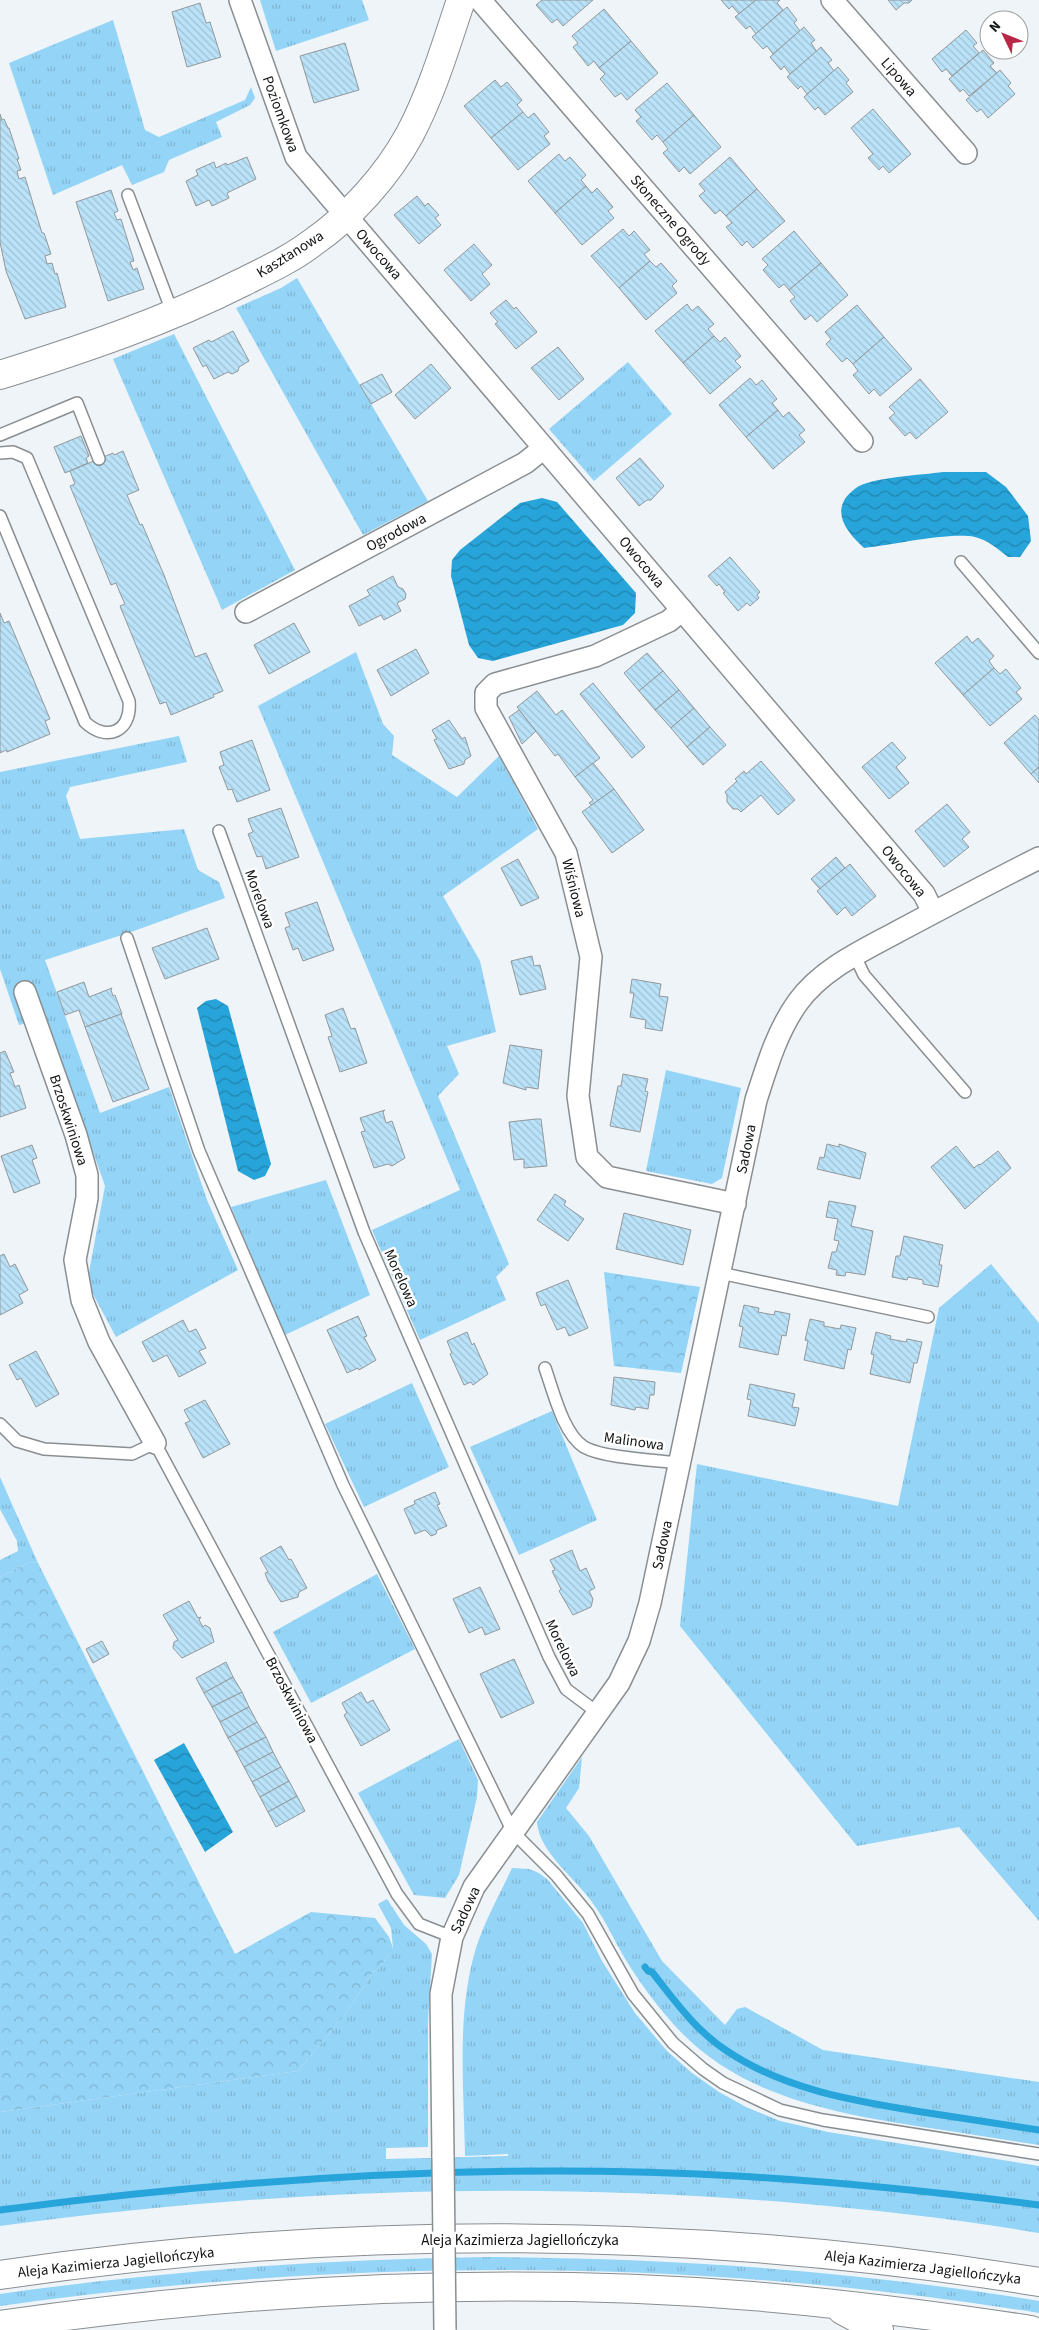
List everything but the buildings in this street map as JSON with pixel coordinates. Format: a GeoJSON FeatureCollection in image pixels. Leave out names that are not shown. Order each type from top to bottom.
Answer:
{"type":"FeatureCollection","features":[{"type":"Feature","properties":{"kind":"main road","name":"Kasztanowa"},"geometry":{"type":"LineString","coordinates":[[0,375],[81,350],[173,314],[281,264],[312,243],[346,215],[375,183],[410,134],[435,79],[461,0]]}},
{"type":"Feature","properties":{"kind":"main road","name":"Aleja Kazimierza Jagiellończyka"},"geometry":{"type":"LineString","coordinates":[[0,2275],[162,2255],[269,2246],[484,2238],[623,2240],[827,2255],[961,2269],[1039,2282]]}},
{"type":"Feature","properties":{"kind":"main road"},"geometry":{"type":"LineString","coordinates":[[0,2325],[169,2304],[306,2293],[409,2288],[599,2289],[751,2296],[832,2304],[1031,2330]]}},
{"type":"Feature","properties":{"kind":"main road"},"geometry":{"type":"LineString","coordinates":[[832,2304],[879,2330]]}},
{"type":"Feature","properties":{"kind":"street","name":"Poziomkowa"},"geometry":{"type":"LineString","coordinates":[[240,0],[296,157],[346,215]]}},
{"type":"Feature","properties":{"kind":"street","name":"Słoneczne Ogrody"},"geometry":{"type":"LineString","coordinates":[[480,0],[862,441]]}},
{"type":"Feature","properties":{"kind":"street","name":"Lipowa"},"geometry":{"type":"LineString","coordinates":[[832,0],[966,153]]}},
{"type":"Feature","properties":{"kind":"street","name":"Owocowa"},"geometry":{"type":"LineString","coordinates":[[346,215],[924,894],[934,912]]}},
{"type":"Feature","properties":{"kind":"street","name":"Ogrodowa"},"geometry":{"type":"LineString","coordinates":[[246,612],[525,462],[544,448]]}},
{"type":"Feature","properties":{"kind":"street","name":"Wiśniowa"},"geometry":{"type":"LineString","coordinates":[[682,610],[669,622],[595,656],[496,684],[486,693],[486,708],[566,853],[591,957],[578,1096],[587,1157],[607,1177],[734,1204]]}},
{"type":"Feature","properties":{"kind":"street","name":"Sadowa"},"geometry":{"type":"LineString","coordinates":[[445,2330],[441,1994],[452,1937],[474,1887],[619,1683],[639,1641],[650,1603],[756,1100],[782,1028],[798,1002],[810,988],[830,971],[934,912],[1039,858]]}},
{"type":"Feature","properties":{"kind":"street","name":"Brzoskwiniowa"},"geometry":{"type":"LineString","coordinates":[[25,992],[76,1135],[87,1175],[87,1198],[75,1260],[82,1300],[99,1342],[155,1442]]}},
{"type":"Feature","properties":{"kind":"lane"},"geometry":{"type":"LineString","coordinates":[[128,195],[173,314]]}},
{"type":"Feature","properties":{"kind":"lane"},"geometry":{"type":"LineString","coordinates":[[0,435],[77,403],[99,458]]}},
{"type":"Feature","properties":{"kind":"lane"},"geometry":{"type":"LineString","coordinates":[[0,454],[13,452],[27,458],[129,700],[130,712],[126,723],[116,731],[105,734],[93,730],[85,722],[0,516]]}},
{"type":"Feature","properties":{"kind":"lane"},"geometry":{"type":"LineString","coordinates":[[961,562],[1039,653]]}},
{"type":"Feature","properties":{"kind":"lane","name":"Morelowa"},"geometry":{"type":"LineString","coordinates":[[219,831],[364,1232],[549,1658],[566,1689],[598,1713]]}},
{"type":"Feature","properties":{"kind":"lane"},"geometry":{"type":"LineString","coordinates":[[127,938],[199,1151],[343,1485],[514,1832],[556,1875],[588,1914],[633,1994],[672,2043],[703,2069],[723,2083],[780,2110],[823,2120],[1039,2154]]}},
{"type":"Feature","properties":{"kind":"lane"},"geometry":{"type":"LineString","coordinates":[[855,956],[864,975],[965,1092]]}},
{"type":"Feature","properties":{"kind":"lane"},"geometry":{"type":"LineString","coordinates":[[720,1273],[928,1317]]}},
{"type":"Feature","properties":{"kind":"lane","name":"Malinowa"},"geometry":{"type":"LineString","coordinates":[[545,1368],[563,1420],[572,1435],[583,1447],[601,1453],[679,1463]]}},
{"type":"Feature","properties":{"kind":"lane"},"geometry":{"type":"LineString","coordinates":[[0,1424],[17,1441],[44,1449],[132,1454],[155,1442]]}},
{"type":"Feature","properties":{"kind":"lane","name":"Brzoskwiniowa"},"geometry":{"type":"LineString","coordinates":[[155,1442],[396,1894],[419,1924],[452,1937]]}},
{"type":"Feature","properties":{"kind":"green space"},"geometry":{"type":"Polygon","coordinates":[[[260,0],[362,0],[369,20],[276,51],[260,0]]]}},
{"type":"Feature","properties":{"kind":"green space"},"geometry":{"type":"Polygon","coordinates":[[[113,20],[145,130],[159,137],[245,100],[251,87],[255,98],[250,105],[216,122],[222,137],[169,160],[164,172],[132,185],[122,165],[53,195],[9,63],[113,20]]]}},
{"type":"Feature","properties":{"kind":"green space"},"geometry":{"type":"Polygon","coordinates":[[[297,278],[428,501],[363,535],[236,308],[281,288],[297,278]]]}},
{"type":"Feature","properties":{"kind":"green space"},"geometry":{"type":"Polygon","coordinates":[[[174,334],[295,570],[222,610],[113,359],[174,334]]]}},
{"type":"Feature","properties":{"kind":"green space"},"geometry":{"type":"Polygon","coordinates":[[[628,362],[672,414],[594,481],[549,429],[628,362]]]}},
{"type":"Feature","properties":{"kind":"green space"},"geometry":{"type":"Polygon","coordinates":[[[356,652],[383,724],[394,736],[392,755],[457,797],[499,756],[538,829],[443,896],[480,961],[496,1032],[447,1046],[459,1074],[438,1096],[509,1264],[496,1277],[506,1300],[420,1340],[372,1230],[460,1190],[258,706],[356,652]]]}},
{"type":"Feature","properties":{"kind":"green space"},"geometry":{"type":"Polygon","coordinates":[[[179,736],[187,762],[70,787],[66,796],[80,839],[184,829],[198,870],[219,882],[225,898],[131,932],[45,960],[100,1113],[169,1087],[207,1200],[238,1270],[116,1337],[87,1283],[105,1186],[46,1018],[19,1025],[0,969],[0,772],[179,736]]]}},
{"type":"Feature","properties":{"kind":"green space"},"geometry":{"type":"Polygon","coordinates":[[[666,1070],[741,1088],[722,1178],[712,1184],[646,1171],[666,1070]]]}},
{"type":"Feature","properties":{"kind":"green space"},"geometry":{"type":"Polygon","coordinates":[[[326,1180],[370,1295],[285,1335],[231,1207],[326,1180]]]}},
{"type":"Feature","properties":{"kind":"green space"},"geometry":{"type":"Polygon","coordinates":[[[991,1264],[1039,1323],[1039,1921],[959,1827],[857,1846],[680,1626],[697,1464],[898,1506],[939,1308],[991,1264]]]}},
{"type":"Feature","properties":{"kind":"green space"},"geometry":{"type":"Polygon","coordinates":[[[604,1272],[700,1287],[681,1373],[614,1366],[604,1272]]]}},
{"type":"Feature","properties":{"kind":"green space"},"geometry":{"type":"Polygon","coordinates":[[[412,1383],[449,1467],[364,1507],[325,1424],[412,1383]]]}},
{"type":"Feature","properties":{"kind":"green space"},"geometry":{"type":"Polygon","coordinates":[[[552,1411],[597,1520],[519,1555],[470,1447],[552,1411]]]}},
{"type":"Feature","properties":{"kind":"green space"},"geometry":{"type":"Polygon","coordinates":[[[0,1477],[38,1563],[30,1562],[0,1577],[0,1560],[18,1551],[17,1541],[0,1509],[0,1477]]]}},
{"type":"Feature","properties":{"kind":"green space"},"geometry":{"type":"Polygon","coordinates":[[[30,1562],[38,1563],[235,1954],[311,1912],[375,1918],[389,1937],[393,1948],[379,1969],[373,1972],[344,2016],[298,2071],[0,2112],[0,1577],[30,1562]]]}},
{"type":"Feature","properties":{"kind":"green space"},"geometry":{"type":"Polygon","coordinates":[[[377,1574],[415,1649],[311,1703],[273,1632],[377,1574]]]}},
{"type":"Feature","properties":{"kind":"green space"},"geometry":{"type":"Polygon","coordinates":[[[459,1739],[478,1780],[477,1797],[459,1875],[445,1898],[414,1895],[358,1793],[459,1739]]]}},
{"type":"Feature","properties":{"kind":"green space"},"geometry":{"type":"Polygon","coordinates":[[[582,1757],[579,1788],[566,1808],[589,1836],[662,1961],[725,2025],[737,2009],[745,2007],[823,2050],[1039,2082],[1039,2145],[883,2121],[818,2106],[756,2085],[728,2069],[701,2050],[676,2027],[649,1994],[624,1957],[598,1911],[587,1895],[551,1855],[539,1833],[537,1822],[582,1757]]]}},
{"type":"Feature","properties":{"kind":"green space"},"geometry":{"type":"Polygon","coordinates":[[[512,1868],[529,1869],[539,1873],[548,1880],[583,1923],[602,1961],[635,2013],[667,2051],[692,2073],[719,2092],[746,2107],[780,2121],[828,2132],[1039,2166],[1039,2233],[917,2215],[795,2203],[596,2192],[496,2191],[397,2192],[297,2197],[198,2204],[0,2226],[0,2112],[298,2071],[344,2016],[373,1972],[379,1969],[393,1948],[391,1928],[378,1904],[387,1899],[404,1925],[426,1944],[432,1954],[428,2021],[428,2147],[386,2148],[386,2159],[508,2156],[508,2154],[465,2156],[463,2025],[470,1973],[476,1948],[488,1917],[512,1868]]]}},
{"type":"Feature","properties":{"kind":"green space"},"geometry":{"type":"Polygon","coordinates":[[[488,2257],[696,2263],[833,2274],[1039,2301],[1039,2313],[909,2295],[780,2281],[650,2273],[520,2270],[389,2272],[259,2279],[130,2290],[0,2306],[0,2294],[122,2279],[243,2268],[365,2260],[488,2257]]]}},
{"type":"Feature","properties":{"kind":"water"},"geometry":{"type":"Polygon","coordinates":[[[943,472],[986,472],[1006,487],[1028,516],[1031,541],[1020,557],[1008,557],[984,540],[964,536],[936,537],[864,548],[846,527],[841,511],[843,503],[856,488],[863,484],[898,477],[943,472]]]}},
{"type":"Feature","properties":{"kind":"water"},"geometry":{"type":"Polygon","coordinates":[[[542,498],[557,502],[636,593],[635,613],[623,625],[493,661],[478,658],[469,645],[451,576],[452,560],[460,550],[520,503],[542,498]]]}},
{"type":"Feature","properties":{"kind":"water"},"geometry":{"type":"Polygon","coordinates":[[[216,999],[228,1006],[271,1164],[265,1176],[254,1180],[238,1171],[197,1008],[206,1001],[216,999]]]}},
{"type":"Feature","properties":{"kind":"water"},"geometry":{"type":"Polygon","coordinates":[[[184,1743],[233,1832],[205,1852],[154,1760],[184,1743]]]}},
{"type":"Feature","properties":{"kind":"waterway"},"geometry":{"type":"LineString","coordinates":[[645,1967],[648,1971],[652,1972],[695,2025],[716,2043],[749,2064],[797,2085],[871,2103],[1039,2130]]}},
{"type":"Feature","properties":{"kind":"waterway"},"geometry":{"type":"LineString","coordinates":[[0,2210],[183,2189],[275,2181],[460,2172],[552,2171],[645,2172],[775,2178],[888,2188],[1039,2205]]}}]}
